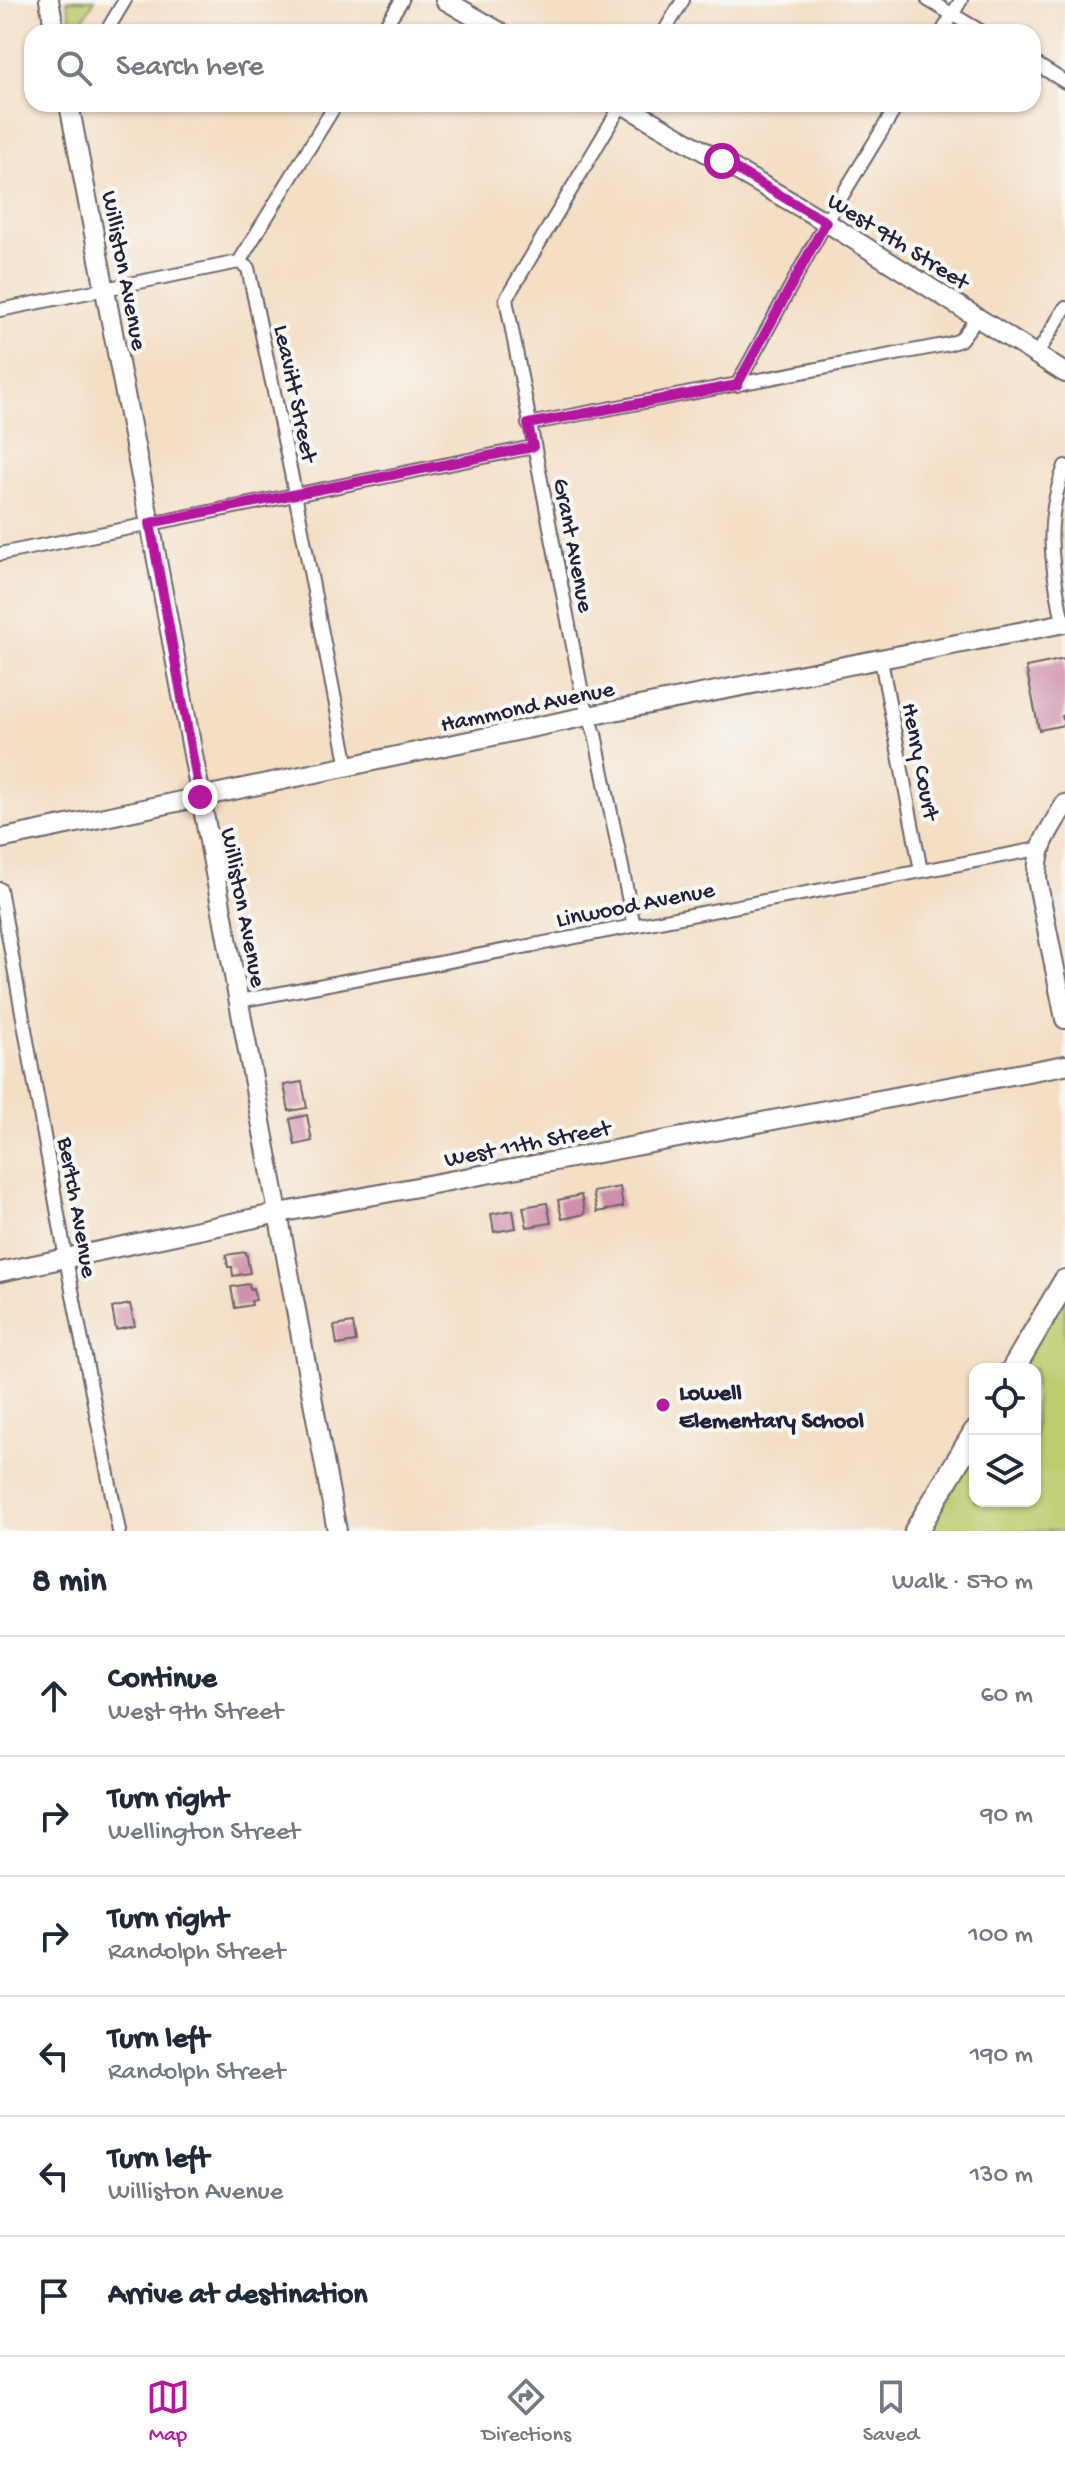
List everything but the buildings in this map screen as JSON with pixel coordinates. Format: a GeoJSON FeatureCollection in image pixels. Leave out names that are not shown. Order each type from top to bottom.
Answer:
{"type":"FeatureCollection","features":[{"type":"Feature","properties":{"kind":"highway"},"geometry":{"type":"LineString","coordinates":[[1017,1363],[1065,1281]]}},
{"type":"Feature","properties":{"kind":"highway"},"geometry":{"type":"LineString","coordinates":[[916,1531],[973,1435]]}},
{"type":"Feature","properties":{"kind":"main road"},"geometry":{"type":"LineString","coordinates":[[49,0],[54,24]]}},
{"type":"Feature","properties":{"kind":"main road"},"geometry":{"type":"LineString","coordinates":[[445,0],[486,24]]}},
{"type":"Feature","properties":{"kind":"main road","name":"Williston Avenue"},"geometry":{"type":"LineString","coordinates":[[71,112],[337,1531]]}},
{"type":"Feature","properties":{"kind":"main road","name":"West 9th Street"},"geometry":{"type":"LineString","coordinates":[[636,112],[826,222],[1065,373]]}},
{"type":"Feature","properties":{"kind":"main road","name":"Hammond Avenue"},"geometry":{"type":"LineString","coordinates":[[0,839],[588,716],[1064,623]]}},
{"type":"Feature","properties":{"kind":"main road"},"geometry":{"type":"LineString","coordinates":[[1065,804],[1038,849],[1037,879],[1065,1019]]}},
{"type":"Feature","properties":{"kind":"main road","name":"West 11th Street"},"geometry":{"type":"LineString","coordinates":[[0,1272],[279,1213],[1065,1065]]}},
{"type":"Feature","properties":{"kind":"street"},"geometry":{"type":"LineString","coordinates":[[111,24],[125,0]]}},
{"type":"Feature","properties":{"kind":"street"},"geometry":{"type":"LineString","coordinates":[[386,24],[402,0]]}},
{"type":"Feature","properties":{"kind":"street"},"geometry":{"type":"LineString","coordinates":[[669,24],[683,0]]}},
{"type":"Feature","properties":{"kind":"street"},"geometry":{"type":"LineString","coordinates":[[928,0],[969,24]]}},
{"type":"Feature","properties":{"kind":"street"},"geometry":{"type":"LineString","coordinates":[[947,24],[961,0]]}},
{"type":"Feature","properties":{"kind":"street"},"geometry":{"type":"LineString","coordinates":[[1041,67],[1065,82]]}},
{"type":"Feature","properties":{"kind":"street"},"geometry":{"type":"LineString","coordinates":[[0,310],[239,262],[331,112]]}},
{"type":"Feature","properties":{"kind":"street","name":"Grant Avenue"},"geometry":{"type":"LineString","coordinates":[[617,112],[506,299],[528,424],[634,926]]}},
{"type":"Feature","properties":{"kind":"street"},"geometry":{"type":"LineString","coordinates":[[737,385],[826,222],[893,112]]}},
{"type":"Feature","properties":{"kind":"street","name":"Leavitt Street"},"geometry":{"type":"LineString","coordinates":[[239,262],[248,268],[348,767]]}},
{"type":"Feature","properties":{"kind":"street"},"geometry":{"type":"LineString","coordinates":[[1036,356],[1065,308]]}},
{"type":"Feature","properties":{"kind":"street"},"geometry":{"type":"LineString","coordinates":[[528,424],[949,344],[960,340],[978,317]]}},
{"type":"Feature","properties":{"kind":"street"},"geometry":{"type":"LineString","coordinates":[[0,554],[533,447]]}},
{"type":"Feature","properties":{"kind":"street"},"geometry":{"type":"LineString","coordinates":[[1064,623],[1051,558],[1057,486],[1065,466]]}},
{"type":"Feature","properties":{"kind":"street","name":"Henry Court"},"geometry":{"type":"LineString","coordinates":[[881,660],[921,871]]}},
{"type":"Feature","properties":{"kind":"street","name":"Linwood Avenue"},"geometry":{"type":"LineString","coordinates":[[239,1001],[1038,849]]}},
{"type":"Feature","properties":{"kind":"street","name":"Bertch Avenue"},"geometry":{"type":"LineString","coordinates":[[0,889],[66,1259],[119,1531]]}},
{"type":"Feature","properties":{"kind":"green space"},"geometry":{"type":"Polygon","coordinates":[[[67,0],[95,0],[80,24],[72,24],[67,0]]]}},
{"type":"Feature","properties":{"kind":"green space"},"geometry":{"type":"Polygon","coordinates":[[[1065,1281],[1065,1531],[916,1531],[969,1442],[969,1507],[1041,1507],[1041,1363],[1016,1363],[1065,1281]]]}},
{"type":"Feature","properties":{"kind":"place","name":"Lowell Elementary School"},"geometry":{"type":"Point","coordinates":[663,1405]}},
{"type":"Feature","properties":{"kind":"route"},"geometry":{"type":"LineString","coordinates":[[200,797],[150,523],[533,447],[528,424],[737,385],[826,222],[722,161]]}}]}
